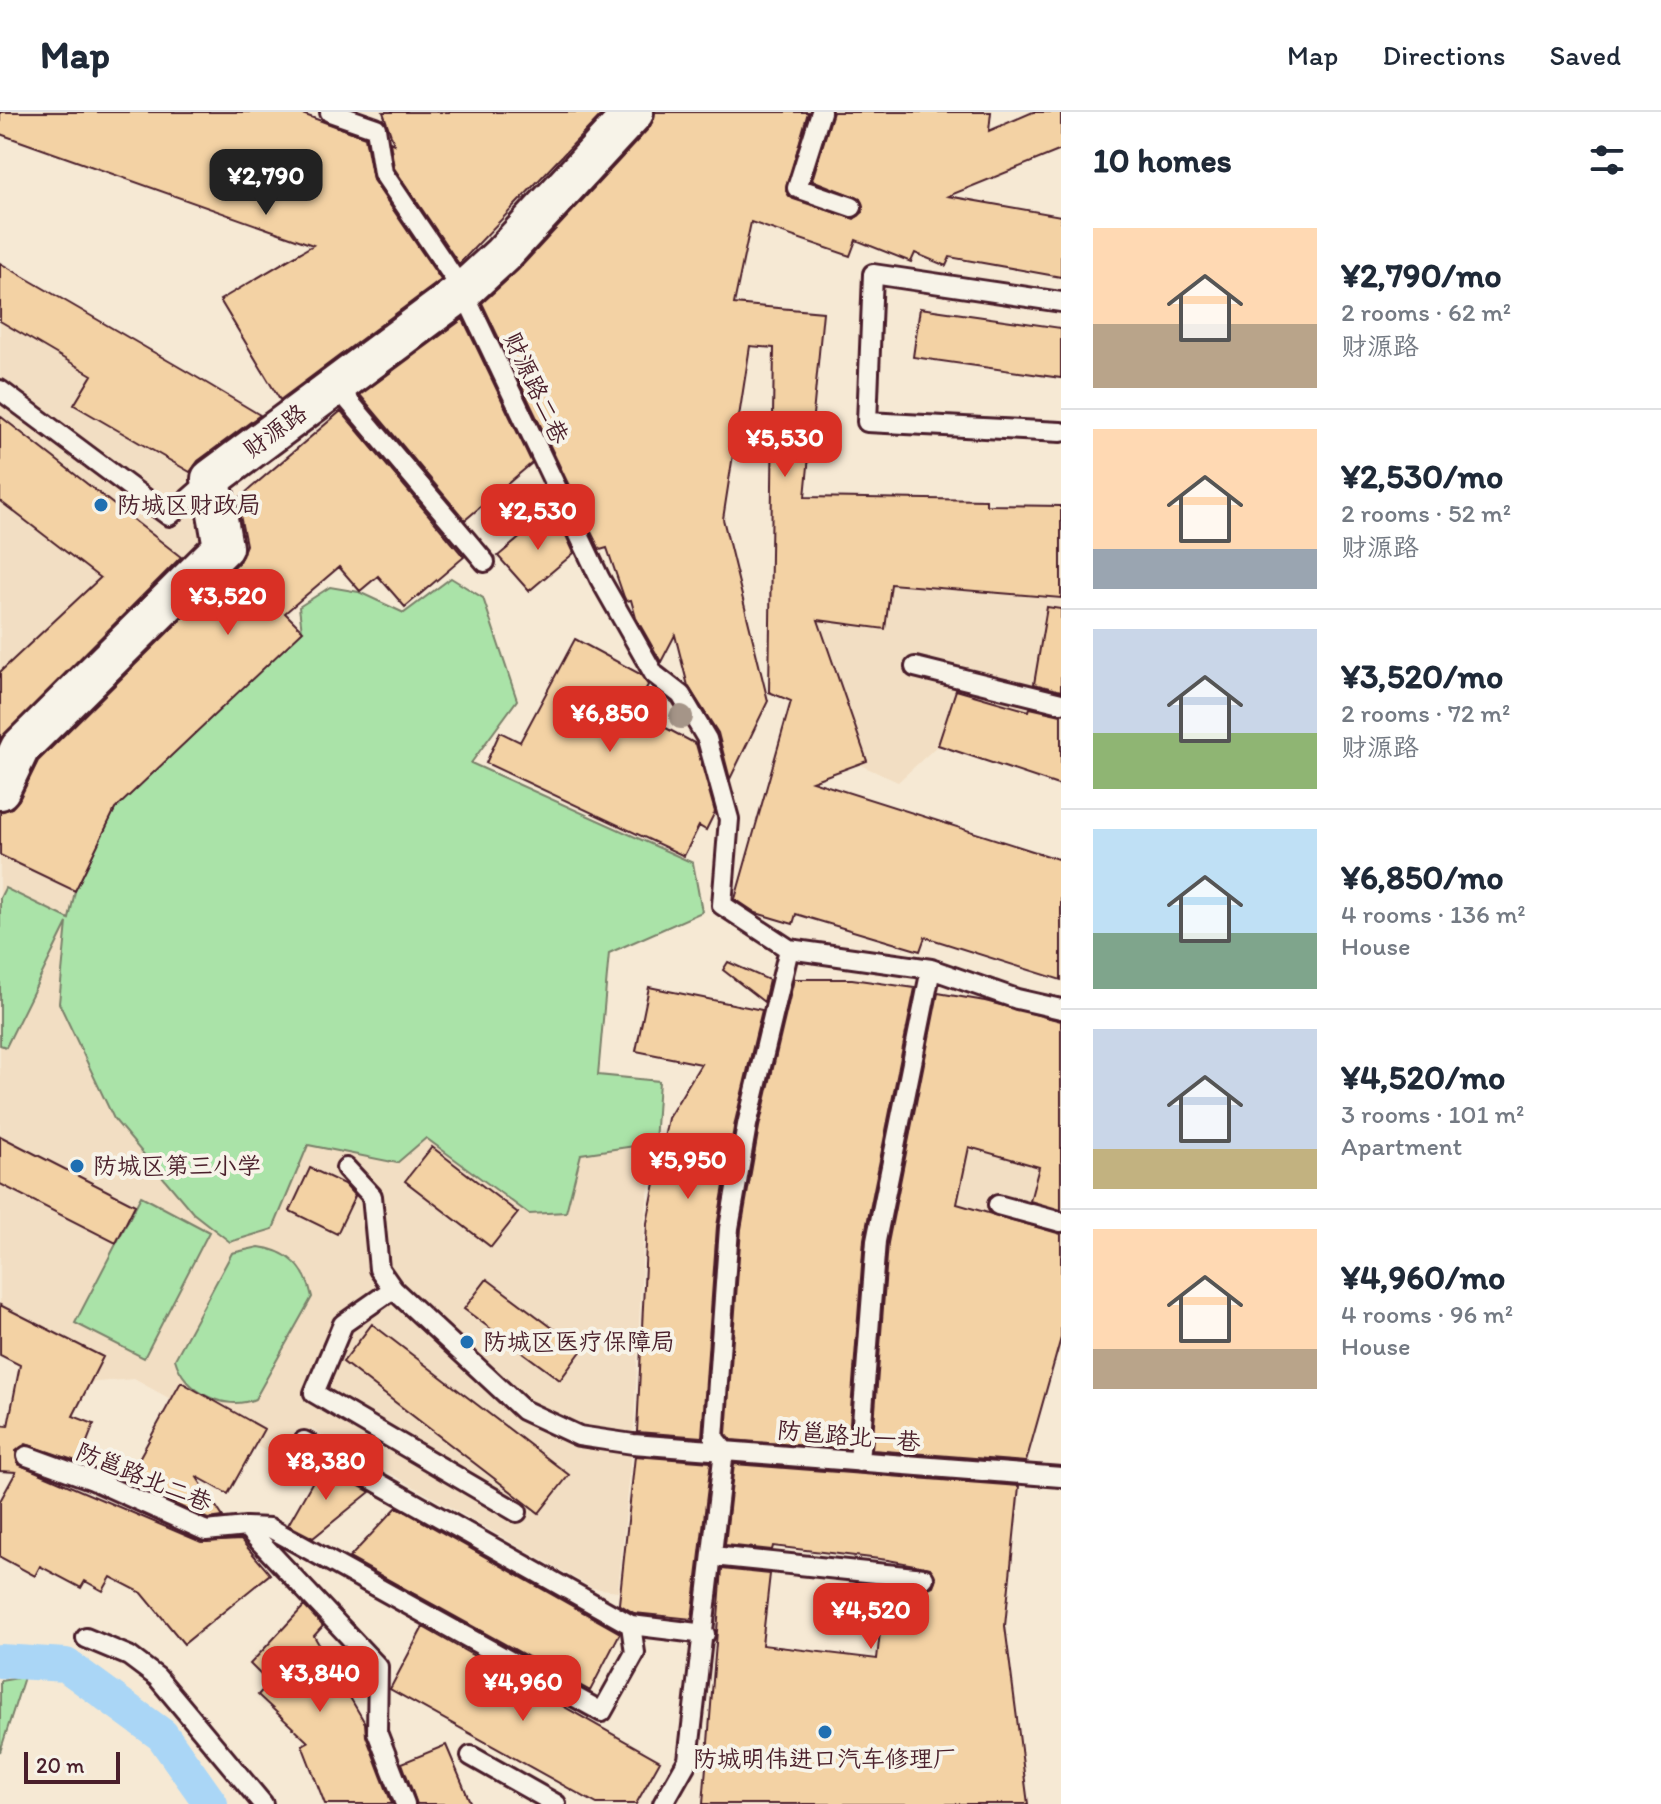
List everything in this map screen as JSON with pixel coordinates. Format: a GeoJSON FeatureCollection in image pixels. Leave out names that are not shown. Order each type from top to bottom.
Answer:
{"type":"FeatureCollection","features":[{"type":"Feature","properties":{"kind":"street","name":"财源路"},"geometry":{"type":"LineString","coordinates":[[211,479],[463,291],[502,255],[634,112]]}},
{"type":"Feature","properties":{"kind":"street"},"geometry":{"type":"LineString","coordinates":[[0,790],[20,748],[223,547],[211,479]]}},
{"type":"Feature","properties":{"kind":"lane","name":"财源路二巷"},"geometry":{"type":"LineString","coordinates":[[330,112],[374,120],[383,173],[463,291],[600,579],[654,674],[681,695],[707,739],[729,819],[722,905],[789,949]]}},
{"type":"Feature","properties":{"kind":"lane"},"geometry":{"type":"LineString","coordinates":[[821,112],[797,188],[852,207]]}},
{"type":"Feature","properties":{"kind":"lane"},"geometry":{"type":"LineString","coordinates":[[1061,302],[873,274],[867,422],[1061,432]]}},
{"type":"Feature","properties":{"kind":"lane"},"geometry":{"type":"LineString","coordinates":[[336,386],[485,562]]}},
{"type":"Feature","properties":{"kind":"lane"},"geometry":{"type":"LineString","coordinates":[[0,390],[169,516],[211,479]]}},
{"type":"Feature","properties":{"kind":"lane"},"geometry":{"type":"LineString","coordinates":[[915,667],[1061,703]]}},
{"type":"Feature","properties":{"kind":"lane"},"geometry":{"type":"LineString","coordinates":[[663,1804],[688,1760],[705,1634],[724,1450],[714,1438],[729,1228],[747,1125],[789,949],[931,969],[1017,999],[1061,1009]]}},
{"type":"Feature","properties":{"kind":"lane"},"geometry":{"type":"LineString","coordinates":[[859,1462],[876,1241],[931,969]]}},
{"type":"Feature","properties":{"kind":"lane"},"geometry":{"type":"LineString","coordinates":[[346,1168],[372,1196],[379,1269],[393,1289],[343,1324],[314,1393],[517,1512]]}},
{"type":"Feature","properties":{"kind":"lane"},"geometry":{"type":"LineString","coordinates":[[998,1205],[1061,1222]]}},
{"type":"Feature","properties":{"kind":"lane","name":"防邕路北一巷"},"geometry":{"type":"LineString","coordinates":[[393,1289],[523,1410],[579,1436],[633,1444],[1061,1477]]}},
{"type":"Feature","properties":{"kind":"lane"},"geometry":{"type":"LineString","coordinates":[[304,1441],[631,1625],[705,1634]]}},
{"type":"Feature","properties":{"kind":"lane","name":"防邕路北二巷"},"geometry":{"type":"LineString","coordinates":[[27,1456],[93,1480],[206,1531],[270,1528],[602,1712],[635,1653],[631,1625]]}},
{"type":"Feature","properties":{"kind":"lane"},"geometry":{"type":"LineString","coordinates":[[246,1527],[378,1667],[377,1732],[405,1804]]}},
{"type":"Feature","properties":{"kind":"lane"},"geometry":{"type":"LineString","coordinates":[[713,1556],[924,1578]]}},
{"type":"Feature","properties":{"kind":"lane"},"geometry":{"type":"LineString","coordinates":[[86,1638],[129,1656],[157,1677],[263,1804]]}},
{"type":"Feature","properties":{"kind":"lane"},"geometry":{"type":"LineString","coordinates":[[471,1756],[556,1804]]}},
{"type":"Feature","properties":{"kind":"shaded area","name":"防城区财政局"},"geometry":{"type":"Polygon","coordinates":[[[0,321],[251,410],[262,430],[186,483],[209,516],[212,532],[78,675],[0,698],[0,321]]]}},
{"type":"Feature","properties":{"kind":"shaded area"},"geometry":{"type":"Polygon","coordinates":[[[1061,561],[1061,786],[938,745],[898,782],[858,764],[787,569],[1061,561]]]}},
{"type":"Feature","properties":{"kind":"shaded area"},"geometry":{"type":"Polygon","coordinates":[[[3,802],[96,846],[75,891],[64,941],[59,1003],[273,1228],[308,1145],[397,1163],[426,1138],[529,1214],[566,1211],[581,1154],[655,1143],[644,1224],[633,1443],[618,1591],[592,1588],[312,1429],[291,1465],[134,1379],[59,1385],[0,1355],[0,810],[3,802]]]}},
{"type":"Feature","properties":{"kind":"shaded area"},"geometry":{"type":"Polygon","coordinates":[[[980,1094],[1061,1117],[1061,1274],[956,1204],[980,1094]]]}},
{"type":"Feature","properties":{"kind":"green space"},"geometry":{"type":"Polygon","coordinates":[[[451,578],[483,598],[517,700],[471,763],[693,863],[702,912],[609,953],[598,1075],[659,1081],[655,1143],[581,1154],[566,1212],[529,1214],[426,1138],[397,1163],[308,1145],[273,1229],[230,1242],[193,1213],[114,1119],[59,1003],[67,923],[6,1047],[0,1045],[0,898],[5,888],[69,919],[75,891],[115,809],[302,631],[299,607],[330,587],[359,592],[404,613],[451,578]]]}},
{"type":"Feature","properties":{"kind":"green space"},"geometry":{"type":"Polygon","coordinates":[[[141,1196],[209,1232],[144,1358],[75,1323],[141,1196]]]}},
{"type":"Feature","properties":{"kind":"green space"},"geometry":{"type":"Polygon","coordinates":[[[259,1247],[279,1252],[294,1262],[301,1269],[312,1297],[255,1399],[231,1403],[219,1401],[196,1390],[180,1371],[175,1359],[232,1253],[259,1247]]]}},
{"type":"Feature","properties":{"kind":"green space"},"geometry":{"type":"Polygon","coordinates":[[[24,1677],[0,1752],[0,1681],[24,1677]]]}},
{"type":"Feature","properties":{"kind":"building"},"geometry":{"type":"Polygon","coordinates":[[[0,112],[297,112],[365,137],[373,180],[441,280],[280,400],[220,300],[313,245],[0,134],[0,112]]]}},
{"type":"Feature","properties":{"kind":"building"},"geometry":{"type":"Polygon","coordinates":[[[383,112],[604,112],[459,264],[394,168],[390,142],[394,144],[383,112]]]}},
{"type":"Feature","properties":{"kind":"building"},"geometry":{"type":"Polygon","coordinates":[[[655,112],[808,112],[786,191],[793,199],[854,219],[863,212],[860,199],[812,180],[833,112],[991,112],[989,131],[1033,112],[1061,112],[1061,150],[948,196],[1061,216],[1061,277],[950,257],[946,266],[915,253],[911,262],[856,240],[850,256],[751,222],[734,304],[823,312],[805,497],[986,500],[986,505],[1061,506],[1061,598],[891,584],[885,629],[818,620],[867,761],[812,781],[1061,860],[1061,980],[925,937],[920,951],[796,914],[793,924],[756,913],[735,899],[791,701],[769,692],[774,348],[750,346],[723,519],[768,701],[730,779],[718,733],[688,686],[675,635],[661,662],[636,618],[631,600],[626,601],[624,597],[607,548],[600,550],[593,536],[482,303],[518,270],[650,127],[655,112]]]}},
{"type":"Feature","properties":{"kind":"building"},"geometry":{"type":"Polygon","coordinates":[[[0,263],[260,415],[198,461],[190,472],[74,405],[92,375],[0,321],[0,263]]]}},
{"type":"Feature","properties":{"kind":"building"},"geometry":{"type":"Polygon","coordinates":[[[920,308],[1061,328],[1061,378],[913,357],[920,308]]]}},
{"type":"Feature","properties":{"kind":"building"},"geometry":{"type":"Polygon","coordinates":[[[463,319],[532,463],[465,520],[360,395],[463,319]]]}},
{"type":"Feature","properties":{"kind":"building"},"geometry":{"type":"Polygon","coordinates":[[[341,411],[464,557],[405,607],[378,576],[360,591],[339,567],[285,613],[303,631],[115,809],[75,891],[0,855],[0,812],[12,808],[19,800],[38,761],[239,562],[246,545],[237,500],[341,411]]]}},
{"type":"Feature","properties":{"kind":"building"},"geometry":{"type":"Polygon","coordinates":[[[0,416],[181,557],[0,739],[0,672],[100,578],[0,501],[0,416]]]}},
{"type":"Feature","properties":{"kind":"building"},"geometry":{"type":"Polygon","coordinates":[[[554,509],[574,553],[529,591],[498,556],[554,509]]]}},
{"type":"Feature","properties":{"kind":"building"},"geometry":{"type":"Polygon","coordinates":[[[1047,607],[1061,609],[1061,691],[1034,684],[1047,607]]]}},
{"type":"Feature","properties":{"kind":"building"},"geometry":{"type":"Polygon","coordinates":[[[575,639],[640,674],[648,685],[634,711],[696,744],[715,812],[706,830],[699,826],[684,856],[486,763],[500,732],[520,742],[575,639]]]}},
{"type":"Feature","properties":{"kind":"building"},"geometry":{"type":"Polygon","coordinates":[[[956,690],[1029,711],[1030,708],[1061,715],[1061,786],[938,745],[956,690]]]}},
{"type":"Feature","properties":{"kind":"building"},"geometry":{"type":"Polygon","coordinates":[[[728,962],[769,980],[764,1002],[723,970],[728,962]]]}},
{"type":"Feature","properties":{"kind":"building"},"geometry":{"type":"Polygon","coordinates":[[[794,979],[852,979],[915,988],[864,1239],[848,1449],[731,1440],[726,1434],[741,1229],[759,1127],[794,979]]]}},
{"type":"Feature","properties":{"kind":"building"},"geometry":{"type":"Polygon","coordinates":[[[649,987],[762,1010],[735,1122],[717,1226],[702,1437],[637,1432],[647,1223],[668,1118],[701,1064],[636,1051],[649,987]]]}},
{"type":"Feature","properties":{"kind":"building"},"geometry":{"type":"Polygon","coordinates":[[[938,993],[985,1001],[1061,1021],[1061,1210],[1030,1201],[1039,1167],[969,1147],[957,1204],[1061,1234],[1061,1338],[1026,1462],[872,1450],[888,1243],[938,993]]]}},
{"type":"Feature","properties":{"kind":"building"},"geometry":{"type":"Polygon","coordinates":[[[0,1136],[135,1205],[116,1243],[0,1184],[0,1136]]]}},
{"type":"Feature","properties":{"kind":"building"},"geometry":{"type":"Polygon","coordinates":[[[432,1147],[518,1213],[491,1247],[405,1181],[432,1147]]]}},
{"type":"Feature","properties":{"kind":"building"},"geometry":{"type":"Polygon","coordinates":[[[310,1168],[344,1184],[355,1196],[337,1234],[290,1211],[310,1168]]]}},
{"type":"Feature","properties":{"kind":"building"},"geometry":{"type":"Polygon","coordinates":[[[487,1279],[582,1350],[560,1380],[464,1309],[487,1279]]]}},
{"type":"Feature","properties":{"kind":"building"},"geometry":{"type":"Polygon","coordinates":[[[0,1305],[103,1357],[73,1416],[94,1424],[79,1462],[26,1444],[16,1451],[18,1464],[201,1542],[241,1540],[270,1574],[184,1644],[142,1593],[111,1577],[103,1591],[85,1581],[81,1588],[40,1566],[35,1576],[0,1557],[0,1501],[16,1472],[0,1471],[0,1425],[8,1426],[20,1365],[0,1355],[0,1305]]]}},
{"type":"Feature","properties":{"kind":"building"},"geometry":{"type":"Polygon","coordinates":[[[372,1324],[569,1475],[539,1513],[343,1362],[372,1324]]]}},
{"type":"Feature","properties":{"kind":"building"},"geometry":{"type":"Polygon","coordinates":[[[181,1382],[264,1429],[228,1494],[196,1476],[223,1517],[208,1519],[126,1482],[181,1382]]]}},
{"type":"Feature","properties":{"kind":"building"},"geometry":{"type":"Polygon","coordinates":[[[635,1456],[711,1462],[692,1619],[634,1613],[619,1604],[635,1456]]]}},
{"type":"Feature","properties":{"kind":"building"},"geometry":{"type":"Polygon","coordinates":[[[734,1464],[1019,1486],[1005,1626],[1028,1804],[703,1804],[722,1569],[770,1574],[762,1645],[877,1659],[885,1586],[924,1590],[933,1586],[936,1578],[930,1568],[888,1560],[773,1546],[772,1550],[725,1545],[734,1464]]]}},
{"type":"Feature","properties":{"kind":"building"},"geometry":{"type":"Polygon","coordinates":[[[322,1465],[370,1492],[313,1538],[288,1525],[322,1465]]]}},
{"type":"Feature","properties":{"kind":"building"},"geometry":{"type":"Polygon","coordinates":[[[397,1507],[620,1633],[590,1691],[349,1558],[397,1507]]]}},
{"type":"Feature","properties":{"kind":"building"},"geometry":{"type":"Polygon","coordinates":[[[304,1606],[323,1626],[314,1636],[365,1723],[366,1736],[392,1804],[325,1804],[302,1745],[308,1742],[258,1695],[269,1683],[250,1664],[304,1606]]]}},
{"type":"Feature","properties":{"kind":"building"},"geometry":{"type":"Polygon","coordinates":[[[423,1627],[660,1761],[636,1804],[597,1804],[390,1689],[423,1627]]]}},
{"type":"Feature","properties":{"kind":"building"},"geometry":{"type":"Polygon","coordinates":[[[446,1745],[471,1804],[417,1804],[402,1763],[446,1745]]]}},
{"type":"Feature","properties":{"kind":"waterway"},"geometry":{"type":"LineString","coordinates":[[0,1661],[66,1665],[162,1735],[211,1804]]}},
{"type":"Feature","properties":{"kind":"place","name":"防城区财政局"},"geometry":{"type":"Point","coordinates":[101,505]}},
{"type":"Feature","properties":{"kind":"place","name":"防城区第三小学"},"geometry":{"type":"Point","coordinates":[77,1166]}},
{"type":"Feature","properties":{"kind":"place","name":"防城区医疗保障局"},"geometry":{"type":"Point","coordinates":[467,1342]}},
{"type":"Feature","properties":{"kind":"place","name":"防城明伟进口汽车修理厂"},"geometry":{"type":"Point","coordinates":[825,1732]}}]}
